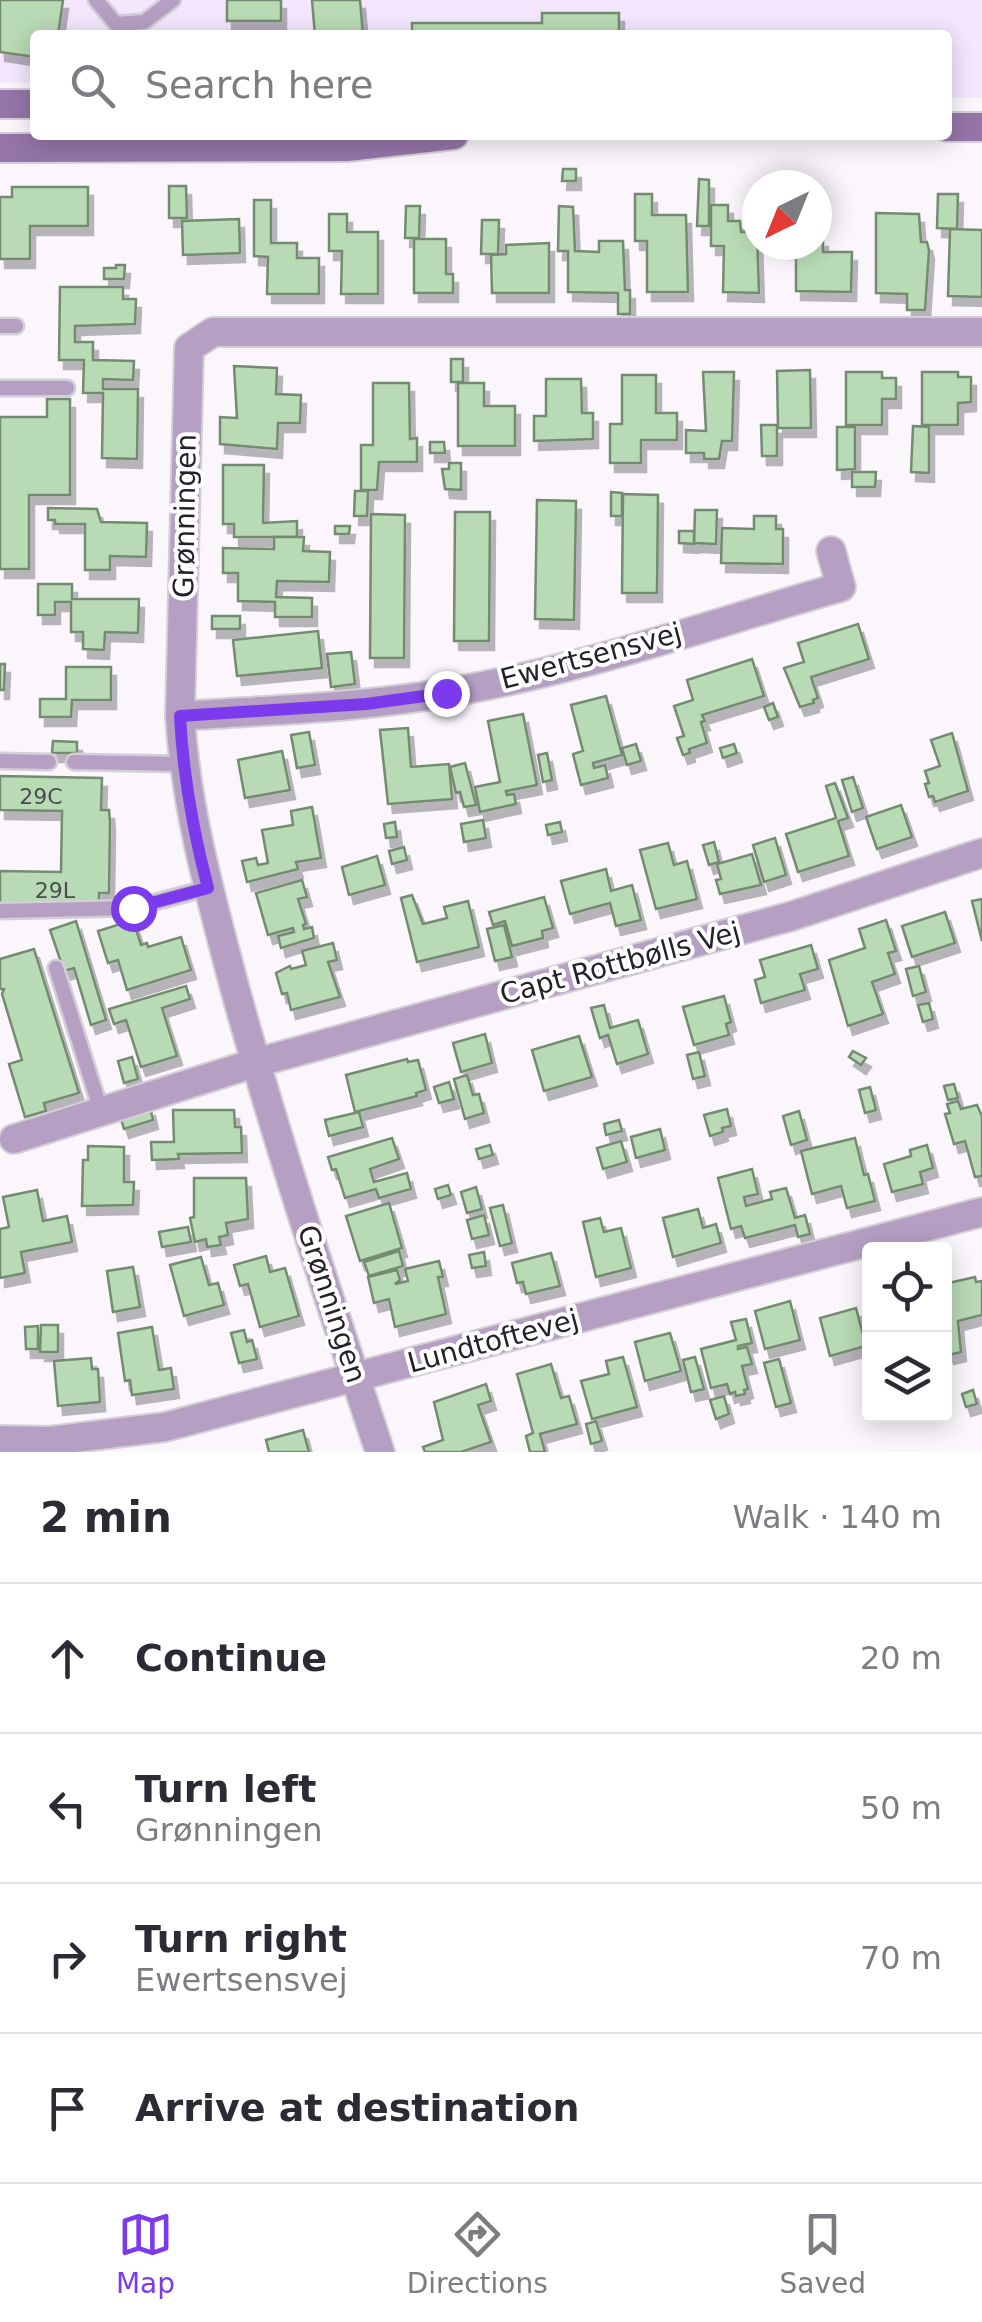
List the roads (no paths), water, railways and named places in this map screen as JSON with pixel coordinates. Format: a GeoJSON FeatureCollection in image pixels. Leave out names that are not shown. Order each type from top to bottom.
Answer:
{"type":"FeatureCollection","features":[{"type":"Feature","properties":{"kind":"main road"},"geometry":{"type":"LineString","coordinates":[[0,104],[30,104]]}},
{"type":"Feature","properties":{"kind":"main road"},"geometry":{"type":"LineString","coordinates":[[952,127],[982,127]]}},
{"type":"Feature","properties":{"kind":"main road"},"geometry":{"type":"LineString","coordinates":[[0,148],[347,147],[409,140]]}},
{"type":"Feature","properties":{"kind":"street","name":"Grønningen"},"geometry":{"type":"LineString","coordinates":[[380,1452],[255,1063],[196,843],[183,764],[180,716],[189,348],[213,332],[982,332]]}},
{"type":"Feature","properties":{"kind":"street","name":"Ewertsensvej"},"geometry":{"type":"LineString","coordinates":[[180,716],[366,704],[537,674],[841,587],[830,551]]}},
{"type":"Feature","properties":{"kind":"street","name":"Capt Rottbølls Vej"},"geometry":{"type":"LineString","coordinates":[[14,1139],[255,1063],[792,916],[982,853]]}},
{"type":"Feature","properties":{"kind":"street","name":"Lundtoftevej"},"geometry":{"type":"LineString","coordinates":[[0,1440],[50,1442],[165,1428],[982,1212]]}},
{"type":"Feature","properties":{"kind":"lane"},"geometry":{"type":"LineString","coordinates":[[96,0],[116,24],[144,22],[172,0]]}},
{"type":"Feature","properties":{"kind":"lane"},"geometry":{"type":"LineString","coordinates":[[0,388],[66,388]]}},
{"type":"Feature","properties":{"kind":"lane"},"geometry":{"type":"LineString","coordinates":[[0,761],[50,762]]}},
{"type":"Feature","properties":{"kind":"lane"},"geometry":{"type":"LineString","coordinates":[[74,762],[183,764]]}},
{"type":"Feature","properties":{"kind":"lane"},"geometry":{"type":"LineString","coordinates":[[0,912],[133,908],[208,888]]}},
{"type":"Feature","properties":{"kind":"lane"},"geometry":{"type":"LineString","coordinates":[[56,968],[101,1111]]}}]}
